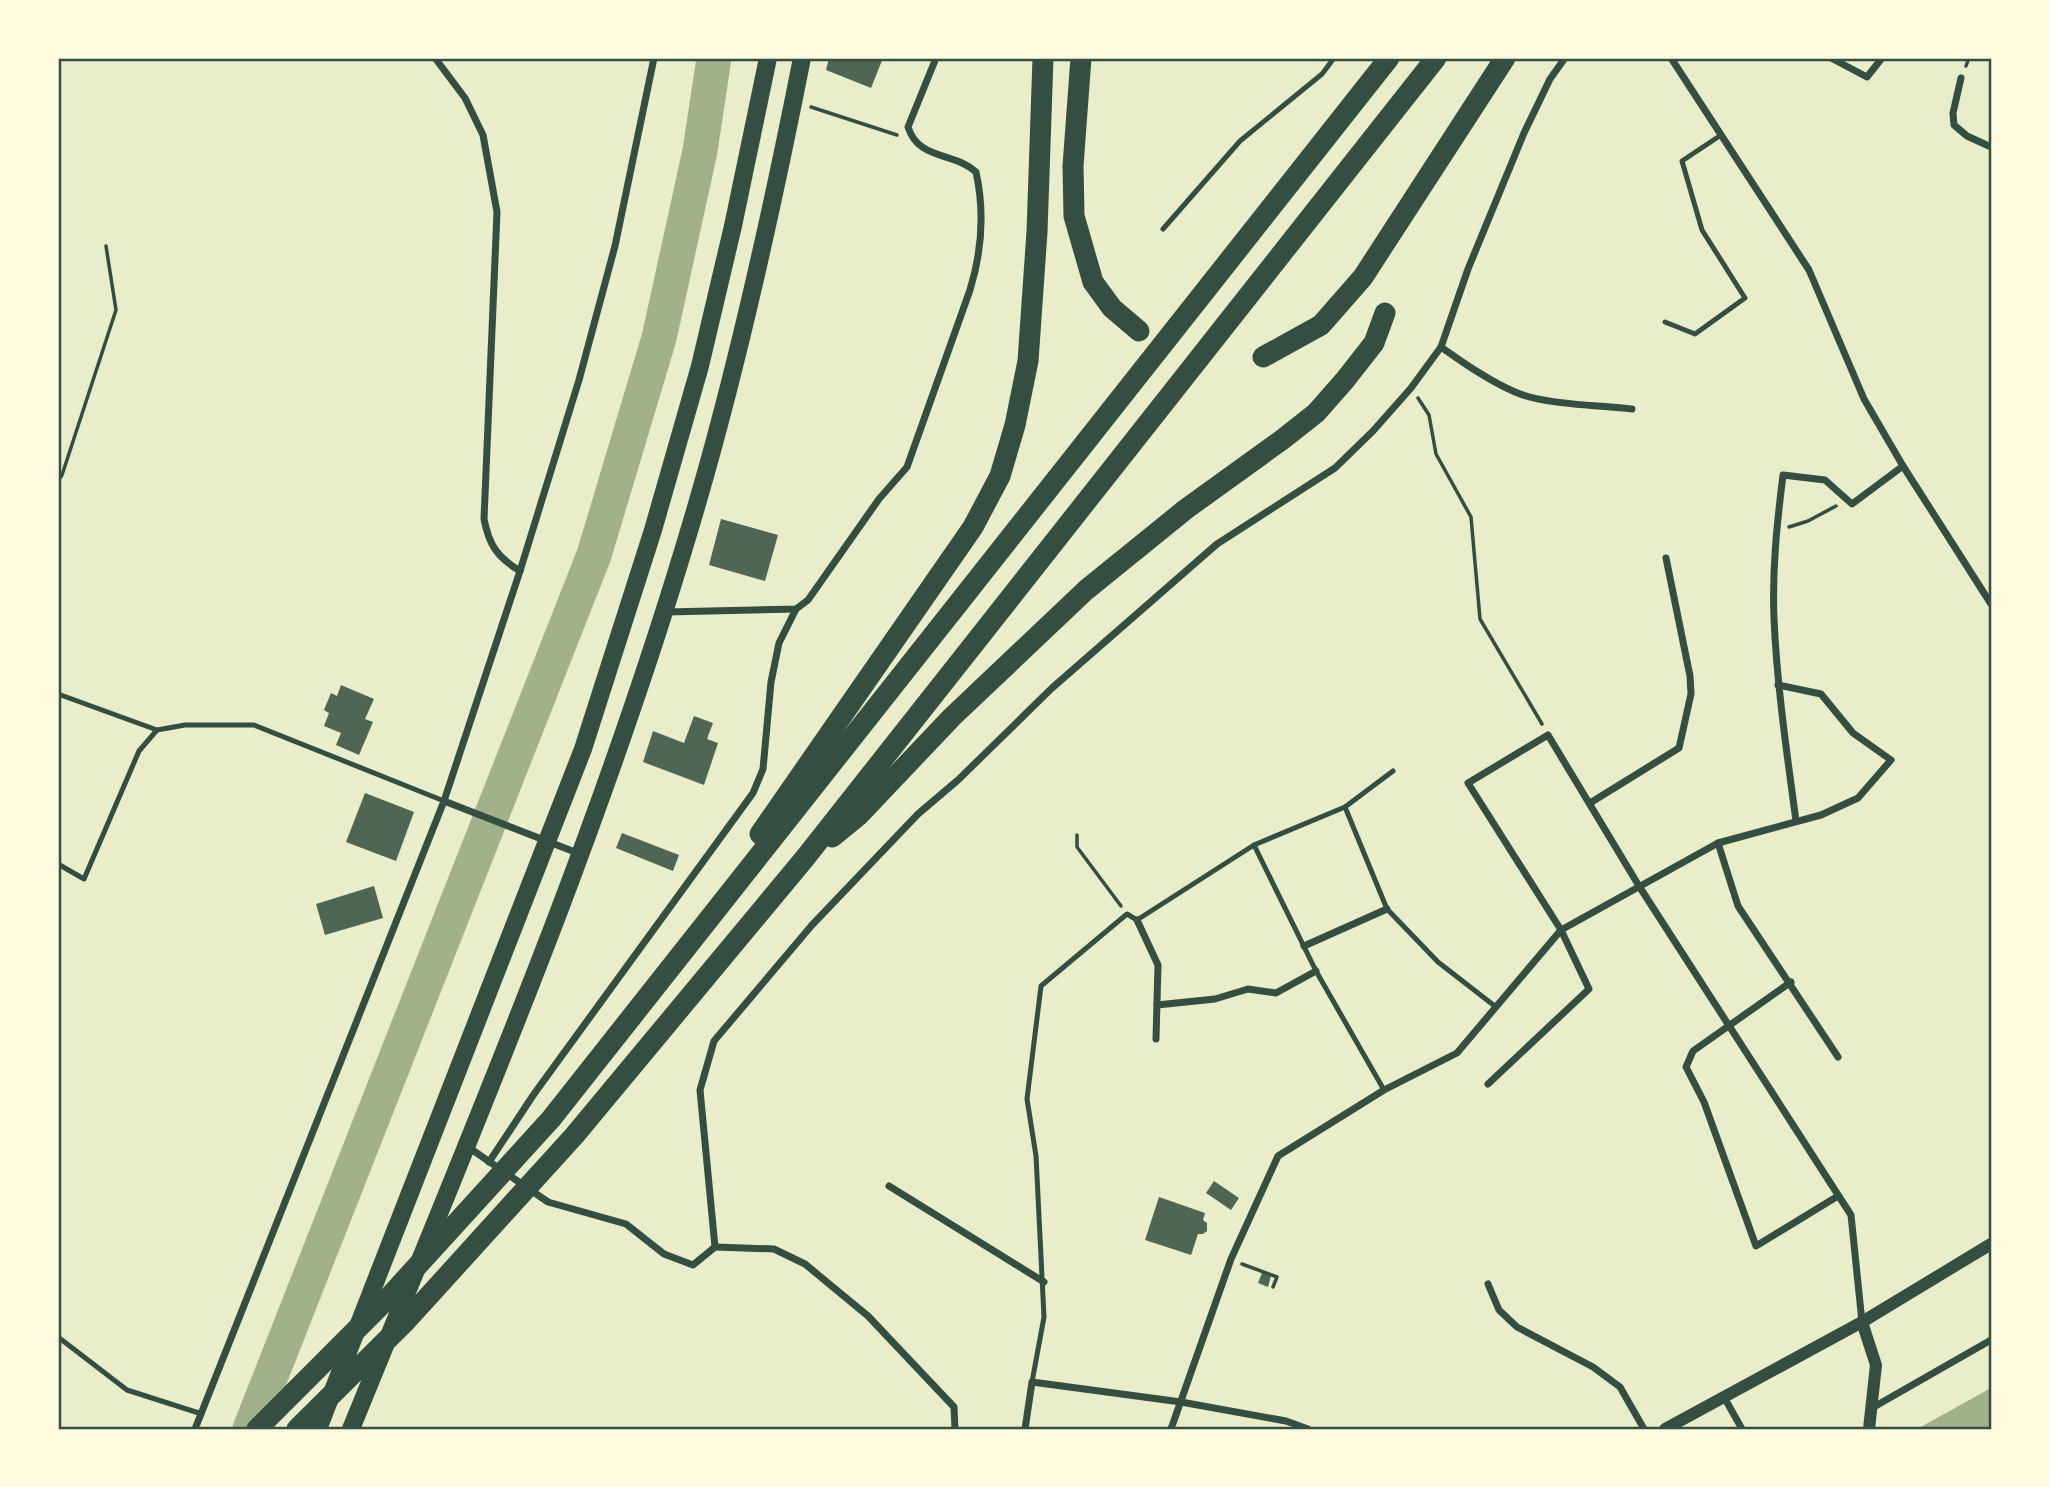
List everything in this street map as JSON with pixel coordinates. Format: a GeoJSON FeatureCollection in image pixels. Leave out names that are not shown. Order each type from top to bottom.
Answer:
{"type":"FeatureCollection","features":[{"type":"Feature","properties":{"kind":"highway"},"geometry":{"type":"LineString","coordinates":[[635,1014],[973,527],[1000,476],[1015,425],[1028,360],[1037,232],[1043,58]]}},
{"type":"Feature","properties":{"kind":"highway"},"geometry":{"type":"LineString","coordinates":[[1081,58],[1073,166],[1074,216],[1093,282],[1112,308],[1139,331]]}},
{"type":"Feature","properties":{"kind":"highway"},"geometry":{"type":"LineString","coordinates":[[257,1429],[389,1297],[551,1119],[1389,58]]}},
{"type":"Feature","properties":{"kind":"highway"},"geometry":{"type":"LineString","coordinates":[[297,1429],[406,1321],[555,1157],[806,858],[1436,58]]}},
{"type":"Feature","properties":{"kind":"highway"},"geometry":{"type":"LineString","coordinates":[[1263,357],[1321,325],[1363,277],[1505,58]]}},
{"type":"Feature","properties":{"kind":"highway"},"geometry":{"type":"LineString","coordinates":[[806,858],[859,816],[952,717],[1086,590],[1186,509],[1316,413],[1374,343],[1385,313]]}},
{"type":"Feature","properties":{"kind":"main road"},"geometry":{"type":"LineString","coordinates":[[318,1429],[583,749],[649,543],[700,366],[768,58]]}},
{"type":"Feature","properties":{"kind":"main road"},"geometry":{"type":"LineString","coordinates":[[351,1429],[468,1146],[623,736],[699,499],[733,376],[802,58]]}},
{"type":"Feature","properties":{"kind":"street"},"geometry":{"type":"LineString","coordinates":[[435,58],[465,98],[483,135],[497,212],[484,519],[487,537],[496,551],[504,561],[520,571]]}},
{"type":"Feature","properties":{"kind":"street"},"geometry":{"type":"LineString","coordinates":[[195,1429],[444,801],[520,571],[579,380],[615,246],[654,58]]}},
{"type":"Feature","properties":{"kind":"street"},"geometry":{"type":"LineString","coordinates":[[489,1162],[534,1094],[753,793],[763,769],[771,682],[779,643],[796,609],[808,600],[879,499],[907,467],[978,263],[982,235],[976,172],[969,166],[922,148],[912,140],[908,127],[936,58]]}},
{"type":"Feature","properties":{"kind":"street"},"geometry":{"type":"LineString","coordinates":[[715,1247],[700,1090],[714,1041],[812,925],[918,814],[958,780],[1052,688],[1217,544],[1335,468],[1411,388],[1441,347],[1468,270],[1524,133],[1550,79],[1565,58]]}},
{"type":"Feature","properties":{"kind":"street"},"geometry":{"type":"LineString","coordinates":[[1671,58],[1809,270],[1864,399],[1903,466],[1991,604]]}},
{"type":"Feature","properties":{"kind":"street"},"geometry":{"type":"LineString","coordinates":[[1831,58],[1867,77],[1882,58]]}},
{"type":"Feature","properties":{"kind":"street"},"geometry":{"type":"LineString","coordinates":[[1961,78],[1953,113],[1954,125],[1967,136],[1991,147]]}},
{"type":"Feature","properties":{"kind":"street"},"geometry":{"type":"LineString","coordinates":[[1441,347],[1463,363],[1516,392],[1544,399],[1632,409]]}},
{"type":"Feature","properties":{"kind":"street"},"geometry":{"type":"LineString","coordinates":[[1796,821],[1778,685],[1773,617],[1777,527],[1783,475],[1825,480],[1852,504],[1903,466]]}},
{"type":"Feature","properties":{"kind":"street"},"geometry":{"type":"LineString","coordinates":[[1590,803],[1679,748],[1692,694],[1666,558]]}},
{"type":"Feature","properties":{"kind":"street"},"geometry":{"type":"LineString","coordinates":[[663,612],[796,609]]}},
{"type":"Feature","properties":{"kind":"street"},"geometry":{"type":"LineString","coordinates":[[1171,1429],[1231,1259],[1278,1156],[1384,1090],[1457,1053],[1561,930],[1718,843],[1821,815],[1858,797],[1891,760],[1853,733],[1821,694],[1778,685]]}},
{"type":"Feature","properties":{"kind":"street"},"geometry":{"type":"LineString","coordinates":[[1488,1084],[1589,989],[1561,930],[1468,783],[1548,734],[1639,886],[1851,1215],[1862,1322],[1876,1365],[1869,1429]]}},
{"type":"Feature","properties":{"kind":"street"},"geometry":{"type":"LineString","coordinates":[[444,801],[580,854]]}},
{"type":"Feature","properties":{"kind":"street"},"geometry":{"type":"LineString","coordinates":[[1718,843],[1738,906],[1838,1056]]}},
{"type":"Feature","properties":{"kind":"street"},"geometry":{"type":"LineString","coordinates":[[1304,946],[1387,909]]}},
{"type":"Feature","properties":{"kind":"street"},"geometry":{"type":"LineString","coordinates":[[1137,920],[1158,965],[1156,1039]]}},
{"type":"Feature","properties":{"kind":"street"},"geometry":{"type":"LineString","coordinates":[[1157,1005],[1215,999],[1248,989],[1276,993],[1316,971]]}},
{"type":"Feature","properties":{"kind":"street"},"geometry":{"type":"LineString","coordinates":[[1791,982],[1693,1051],[1686,1067],[1704,1102],[1756,1245],[1838,1196]]}},
{"type":"Feature","properties":{"kind":"street"},"geometry":{"type":"LineString","coordinates":[[468,1146],[548,1202],[626,1224],[664,1254],[693,1265],[715,1247],[774,1249],[805,1264],[868,1316],[954,1407],[955,1429]]}},
{"type":"Feature","properties":{"kind":"street"},"geometry":{"type":"LineString","coordinates":[[889,1186],[1044,1282]]}},
{"type":"Feature","properties":{"kind":"street"},"geometry":{"type":"LineString","coordinates":[[1665,1429],[1862,1322],[1991,1244]]}},
{"type":"Feature","properties":{"kind":"street"},"geometry":{"type":"LineString","coordinates":[[1488,1284],[1499,1310],[1517,1327],[1593,1367],[1620,1387],[1644,1429]]}},
{"type":"Feature","properties":{"kind":"street"},"geometry":{"type":"LineString","coordinates":[[1872,1408],[1991,1340]]}},
{"type":"Feature","properties":{"kind":"street"},"geometry":{"type":"LineString","coordinates":[[1025,1429],[1032,1382],[1181,1402],[1286,1421],[1308,1429]]}},
{"type":"Feature","properties":{"kind":"street"},"geometry":{"type":"LineString","coordinates":[[1724,1397],[1742,1429]]}},
{"type":"Feature","properties":{"kind":"lane"},"geometry":{"type":"LineString","coordinates":[[1163,229],[1240,141],[1322,74],[1334,58]]}},
{"type":"Feature","properties":{"kind":"lane"},"geometry":{"type":"LineString","coordinates":[[1665,322],[1695,334],[1745,298],[1702,230],[1682,161],[1721,135]]}},
{"type":"Feature","properties":{"kind":"lane"},"geometry":{"type":"LineString","coordinates":[[58,694],[157,730],[185,725],[254,725],[444,801]]}},
{"type":"Feature","properties":{"kind":"lane"},"geometry":{"type":"LineString","coordinates":[[58,864],[84,879],[139,751],[157,730]]}},
{"type":"Feature","properties":{"kind":"lane"},"geometry":{"type":"LineString","coordinates":[[1032,1382],[1044,1317],[1044,1282],[1036,1156],[1027,1099],[1041,986],[1127,914],[1137,920],[1254,845],[1345,807],[1393,771]]}},
{"type":"Feature","properties":{"kind":"lane"},"geometry":{"type":"LineString","coordinates":[[1345,807],[1387,909],[1438,962],[1496,1007]]}},
{"type":"Feature","properties":{"kind":"lane"},"geometry":{"type":"LineString","coordinates":[[1254,845],[1316,971],[1384,1090]]}},
{"type":"Feature","properties":{"kind":"lane"},"geometry":{"type":"LineString","coordinates":[[58,1337],[127,1390],[202,1414]]}},
{"type":"Feature","properties":{"kind":"path"},"geometry":{"type":"LineString","coordinates":[[793,102],[912,140]]}},
{"type":"Feature","properties":{"kind":"path"},"geometry":{"type":"LineString","coordinates":[[58,481],[116,310],[107,246]]}},
{"type":"Feature","properties":{"kind":"path"},"geometry":{"type":"LineString","coordinates":[[1411,388],[1429,415],[1436,454],[1471,517],[1480,619],[1548,734]]}},
{"type":"Feature","properties":{"kind":"path"},"geometry":{"type":"LineString","coordinates":[[1777,527],[1808,522],[1846,498]]}},
{"type":"Feature","properties":{"kind":"path"},"geometry":{"type":"LineString","coordinates":[[1077,835],[1077,847],[1127,914]]}},
{"type":"Feature","properties":{"kind":"path"},"geometry":{"type":"LineString","coordinates":[[1231,1259],[1277,1277],[1273,1287]]}},
{"type":"Feature","properties":{"kind":"shaded area"},"geometry":{"type":"Polygon","coordinates":[[[1991,1388],[1991,1429],[1917,1429],[1991,1388]]]}},
{"type":"Feature","properties":{"kind":"building"},"geometry":{"type":"Polygon","coordinates":[[[829,58],[883,58],[871,88],[826,70],[829,58]]]}},
{"type":"Feature","properties":{"kind":"building"},"geometry":{"type":"Polygon","coordinates":[[[721,519],[778,535],[765,581],[709,565],[721,519]]]}},
{"type":"Feature","properties":{"kind":"building"},"geometry":{"type":"Polygon","coordinates":[[[341,685],[374,699],[365,719],[373,722],[359,755],[336,745],[341,733],[324,726],[329,713],[324,710],[331,693],[337,696],[341,685]]]}},
{"type":"Feature","properties":{"kind":"building"},"geometry":{"type":"Polygon","coordinates":[[[694,716],[713,723],[707,739],[718,743],[704,785],[643,762],[653,731],[684,743],[694,716]]]}},
{"type":"Feature","properties":{"kind":"building"},"geometry":{"type":"Polygon","coordinates":[[[365,793],[414,812],[396,861],[346,842],[365,793]]]}},
{"type":"Feature","properties":{"kind":"building"},"geometry":{"type":"Polygon","coordinates":[[[622,833],[679,855],[673,871],[616,848],[622,833]]]}},
{"type":"Feature","properties":{"kind":"building"},"geometry":{"type":"Polygon","coordinates":[[[374,886],[383,918],[325,935],[316,904],[374,886]]]}},
{"type":"Feature","properties":{"kind":"building"},"geometry":{"type":"Polygon","coordinates":[[[1214,1181],[1239,1198],[1231,1210],[1206,1193],[1214,1181]]]}},
{"type":"Feature","properties":{"kind":"building"},"geometry":{"type":"Polygon","coordinates":[[[1159,1197],[1205,1213],[1203,1220],[1207,1223],[1207,1231],[1198,1234],[1191,1255],[1145,1240],[1159,1197]]]}},
{"type":"Feature","properties":{"kind":"building"},"geometry":{"type":"Polygon","coordinates":[[[1262,1273],[1271,1276],[1268,1287],[1258,1283],[1262,1273]]]}},
{"type":"Feature","properties":{"kind":"waterway"},"geometry":{"type":"LineString","coordinates":[[250,1429],[594,555],[659,338],[700,151],[714,58]]}}]}
